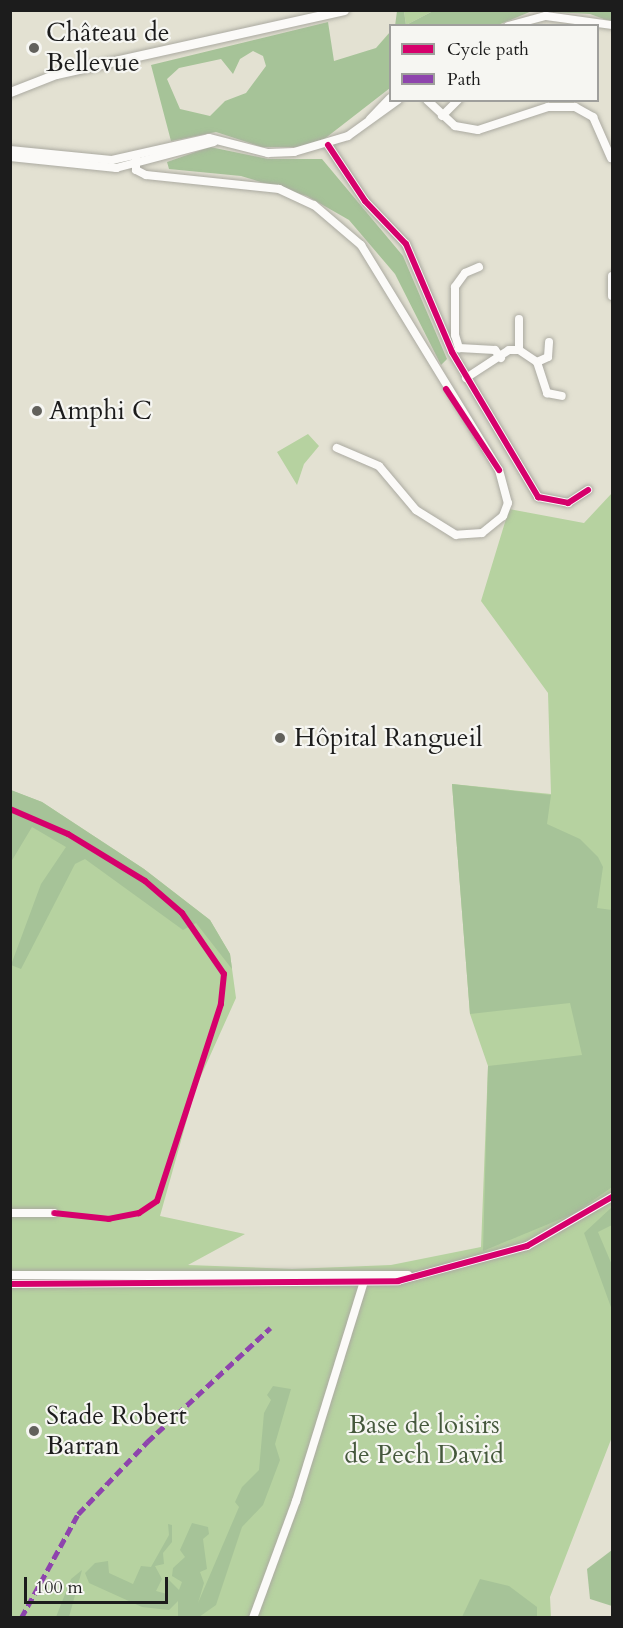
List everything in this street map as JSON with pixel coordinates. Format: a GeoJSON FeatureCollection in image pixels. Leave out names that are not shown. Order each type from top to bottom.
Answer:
{"type":"FeatureCollection","features":[{"type":"Feature","properties":{"kind":"street"},"geometry":{"type":"LineString","coordinates":[[10,93],[56,74],[344,10]]}},
{"type":"Feature","properties":{"kind":"street"},"geometry":{"type":"LineString","coordinates":[[516,24],[546,16],[612,25]]}},
{"type":"Feature","properties":{"kind":"street"},"geometry":{"type":"LineString","coordinates":[[360,129],[389,99]]}},
{"type":"Feature","properties":{"kind":"street"},"geometry":{"type":"LineString","coordinates":[[10,150],[102,160],[142,157],[197,139],[221,140],[268,153],[328,145],[360,129],[395,102]]}},
{"type":"Feature","properties":{"kind":"street"},"geometry":{"type":"LineString","coordinates":[[429,102],[455,126],[478,130],[548,107],[574,106],[594,117],[611,158]]}},
{"type":"Feature","properties":{"kind":"street"},"geometry":{"type":"LineString","coordinates":[[442,116],[456,102]]}},
{"type":"Feature","properties":{"kind":"street"},"geometry":{"type":"LineString","coordinates":[[328,145],[365,201],[406,244],[466,378],[538,497],[568,503],[588,490]]}},
{"type":"Feature","properties":{"kind":"street"},"geometry":{"type":"LineString","coordinates":[[10,157],[134,165],[146,175],[164,174],[279,189],[314,205],[361,245],[499,470],[508,503],[503,516],[482,533],[456,535],[416,510],[379,466],[337,448]]}},
{"type":"Feature","properties":{"kind":"street"},"geometry":{"type":"LineString","coordinates":[[134,165],[142,157]]}},
{"type":"Feature","properties":{"kind":"street"},"geometry":{"type":"LineString","coordinates":[[134,165],[142,157]]}},
{"type":"Feature","properties":{"kind":"street"},"geometry":{"type":"LineString","coordinates":[[142,157],[164,174]]}},
{"type":"Feature","properties":{"kind":"street"},"geometry":{"type":"LineString","coordinates":[[480,267],[465,273],[455,287],[455,335],[459,348],[495,350],[501,358]]}},
{"type":"Feature","properties":{"kind":"street"},"geometry":{"type":"LineString","coordinates":[[612,276],[612,297]]}},
{"type":"Feature","properties":{"kind":"street"},"geometry":{"type":"LineString","coordinates":[[519,319],[519,350]]}},
{"type":"Feature","properties":{"kind":"street"},"geometry":{"type":"LineString","coordinates":[[537,362],[548,357],[549,342]]}},
{"type":"Feature","properties":{"kind":"street"},"geometry":{"type":"LineString","coordinates":[[466,378],[519,350]]}},
{"type":"Feature","properties":{"kind":"street"},"geometry":{"type":"LineString","coordinates":[[519,350],[537,362],[547,393],[562,396]]}},
{"type":"Feature","properties":{"kind":"street"},"geometry":{"type":"LineString","coordinates":[[10,1284],[364,1280],[421,1275],[527,1246],[612,1197]]}},
{"type":"Feature","properties":{"kind":"street"},"geometry":{"type":"LineString","coordinates":[[10,1213],[54,1213]]}},
{"type":"Feature","properties":{"kind":"street"},"geometry":{"type":"LineString","coordinates":[[10,1275],[364,1280]]}},
{"type":"Feature","properties":{"kind":"street"},"geometry":{"type":"LineString","coordinates":[[253,1617],[364,1280]]}},
{"type":"Feature","properties":{"kind":"green space"},"geometry":{"type":"Polygon","coordinates":[[[397,11],[404,11],[406,24],[395,24],[397,11]]]}},
{"type":"Feature","properties":{"kind":"green space"},"geometry":{"type":"Polygon","coordinates":[[[404,11],[433,11],[408,24],[406,24],[404,11]]]}},
{"type":"Feature","properties":{"kind":"green space"},"geometry":{"type":"Polygon","coordinates":[[[433,11],[532,11],[500,24],[408,24],[433,11]]]}},
{"type":"Feature","properties":{"kind":"green space"},"geometry":{"type":"Polygon","coordinates":[[[532,11],[612,11],[612,22],[590,14],[532,11]]]}},
{"type":"Feature","properties":{"kind":"green space"},"geometry":{"type":"Polygon","coordinates":[[[328,22],[334,61],[376,48],[389,33],[389,89],[323,140],[302,147],[262,147],[216,132],[171,141],[151,65],[328,22]],[[253,51],[240,59],[233,74],[221,59],[179,68],[167,79],[180,109],[210,116],[225,101],[246,93],[266,66],[263,56],[253,51]]]}},
{"type":"Feature","properties":{"kind":"green space"},"geometry":{"type":"Polygon","coordinates":[[[210,147],[268,159],[322,159],[403,256],[447,359],[441,365],[395,274],[349,220],[307,196],[241,176],[169,169],[167,162],[210,147]]]}},
{"type":"Feature","properties":{"kind":"green space"},"geometry":{"type":"Polygon","coordinates":[[[308,434],[319,446],[304,464],[297,485],[277,452],[308,434]]]}},
{"type":"Feature","properties":{"kind":"green space","name":"Base de loisirs de Pech David"},"geometry":{"type":"Polygon","coordinates":[[[612,493],[612,1437],[550,1597],[551,1617],[11,1617],[10,790],[42,802],[144,869],[210,920],[230,954],[236,998],[196,1087],[160,1216],[245,1234],[188,1265],[292,1269],[391,1265],[481,1247],[488,1066],[470,1014],[452,784],[551,794],[548,693],[481,601],[509,509],[584,523],[612,493]]]}},
{"type":"Feature","properties":{"kind":"green space"},"geometry":{"type":"Polygon","coordinates":[[[452,784],[551,795],[547,824],[580,839],[598,857],[603,867],[597,908],[612,910],[612,1187],[575,1213],[483,1251],[488,1066],[582,1055],[570,1003],[470,1014],[452,784]]]}},
{"type":"Feature","properties":{"kind":"green space"},"geometry":{"type":"Polygon","coordinates":[[[11,790],[42,802],[144,869],[210,920],[230,954],[232,969],[196,923],[183,930],[85,859],[75,864],[21,969],[11,965],[41,884],[66,847],[32,827],[11,862],[11,790]]]}},
{"type":"Feature","properties":{"kind":"green space"},"geometry":{"type":"Polygon","coordinates":[[[612,1207],[612,1225],[598,1232],[612,1265],[612,1310],[584,1233],[612,1207]]]}},
{"type":"Feature","properties":{"kind":"green space"},"geometry":{"type":"Polygon","coordinates":[[[273,1386],[291,1389],[275,1444],[280,1460],[263,1505],[242,1527],[216,1605],[199,1617],[178,1617],[178,1601],[169,1610],[142,1607],[89,1583],[85,1573],[95,1563],[108,1561],[109,1573],[133,1584],[141,1566],[151,1567],[169,1535],[168,1524],[172,1525],[172,1542],[163,1553],[164,1564],[155,1566],[162,1579],[156,1591],[167,1594],[168,1579],[179,1590],[182,1582],[172,1576],[173,1568],[185,1557],[180,1550],[192,1523],[208,1527],[209,1534],[203,1539],[207,1569],[200,1572],[204,1583],[198,1603],[239,1507],[235,1502],[242,1487],[259,1470],[264,1413],[271,1400],[267,1395],[273,1386]]]}},
{"type":"Feature","properties":{"kind":"green space"},"geometry":{"type":"Polygon","coordinates":[[[612,1550],[612,1606],[590,1599],[587,1569],[612,1550]]]}},
{"type":"Feature","properties":{"kind":"green space"},"geometry":{"type":"Polygon","coordinates":[[[82,1570],[69,1617],[56,1617],[71,1579],[82,1570]]]}},
{"type":"Feature","properties":{"kind":"green space"},"geometry":{"type":"Polygon","coordinates":[[[480,1579],[509,1586],[537,1607],[537,1617],[462,1617],[480,1579]]]}},
{"type":"Feature","properties":{"kind":"marked path"},"geometry":{"type":"LineString","coordinates":[[21,1618],[78,1514],[147,1442],[270,1328]]}},
{"type":"Feature","properties":{"kind":"cycle path"},"geometry":{"type":"LineString","coordinates":[[328,145],[365,201],[406,244],[452,352],[538,497],[568,503],[588,490]]}},
{"type":"Feature","properties":{"kind":"cycle path"},"geometry":{"type":"LineString","coordinates":[[446,389],[499,470]]}},
{"type":"Feature","properties":{"kind":"cycle path"},"geometry":{"type":"LineString","coordinates":[[10,809],[68,834],[145,881],[182,913],[224,974],[221,1004],[157,1201],[139,1213],[109,1219],[54,1213]]}},
{"type":"Feature","properties":{"kind":"cycle path"},"geometry":{"type":"LineString","coordinates":[[10,1284],[398,1281],[527,1246],[612,1197]]}},
{"type":"Feature","properties":{"kind":"place","name":"Château de Bellevue"},"geometry":{"type":"Point","coordinates":[34,48]}},
{"type":"Feature","properties":{"kind":"place","name":"Amphi C"},"geometry":{"type":"Point","coordinates":[37,411]}},
{"type":"Feature","properties":{"kind":"place","name":"Hôpital Rangueil"},"geometry":{"type":"Point","coordinates":[280,738]}},
{"type":"Feature","properties":{"kind":"place","name":"Stade Robert Barran"},"geometry":{"type":"Point","coordinates":[34,1431]}}]}
